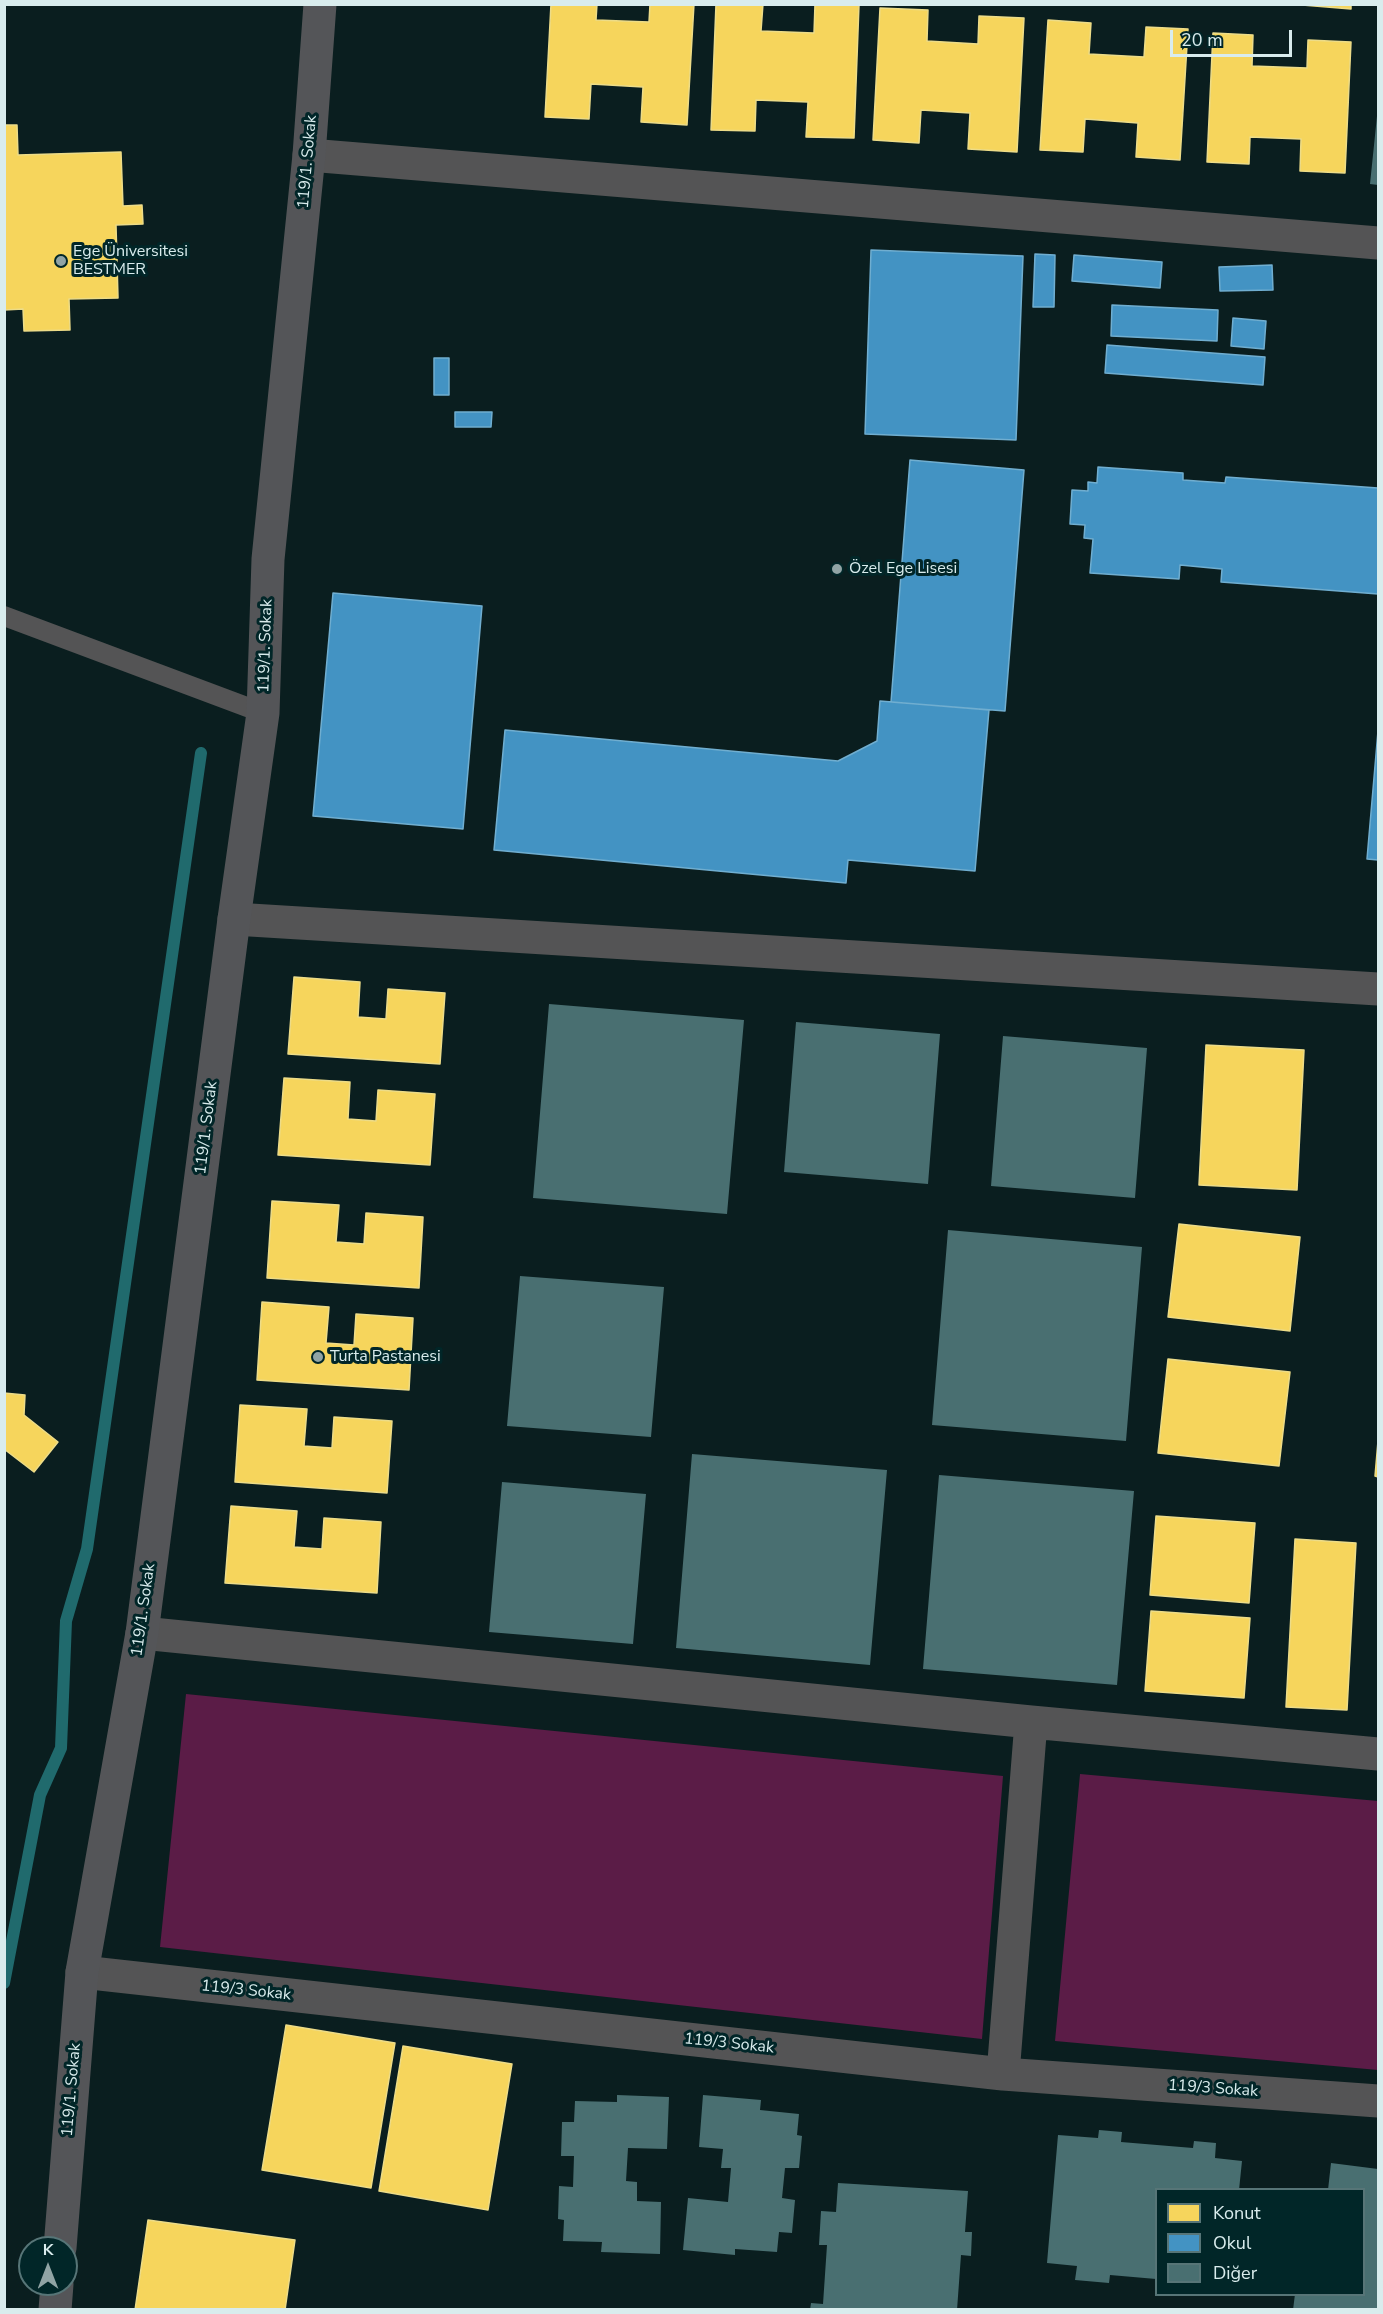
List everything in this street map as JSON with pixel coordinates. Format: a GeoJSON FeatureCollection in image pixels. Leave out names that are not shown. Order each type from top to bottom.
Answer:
{"type":"FeatureCollection","features":[{"type":"Feature","properties":{"kind":"street","name":"119/1. Sokak"},"geometry":{"type":"LineString","coordinates":[[61,2236],[82,1972],[142,1633],[234,919],[264,712],[268,559],[309,155],[320,4]]}},
{"type":"Feature","properties":{"kind":"street"},"geometry":{"type":"LineString","coordinates":[[309,155],[1378,243]]}},
{"type":"Feature","properties":{"kind":"street"},"geometry":{"type":"LineString","coordinates":[[234,919],[1378,989]]}},
{"type":"Feature","properties":{"kind":"street"},"geometry":{"type":"LineString","coordinates":[[142,1633],[1031,1722],[1378,1754]]}},
{"type":"Feature","properties":{"kind":"street"},"geometry":{"type":"LineString","coordinates":[[1003,2074],[1031,1722]]}},
{"type":"Feature","properties":{"kind":"street","name":"119/3 Sokak"},"geometry":{"type":"LineString","coordinates":[[82,1972],[1003,2074],[1378,2100]]}},
{"type":"Feature","properties":{"kind":"lane"},"geometry":{"type":"LineString","coordinates":[[4,616],[264,712]]}},
{"type":"Feature","properties":{"kind":"shaded area"},"geometry":{"type":"Polygon","coordinates":[[[186,1694],[1003,1776],[982,2039],[160,1947],[186,1694]]]}},
{"type":"Feature","properties":{"kind":"shaded area"},"geometry":{"type":"Polygon","coordinates":[[[1080,1774],[1378,1801],[1378,2070],[1055,2041],[1080,1774]]]}},
{"type":"Feature","properties":{"kind":"building: Konut"},"geometry":{"type":"Polygon","coordinates":[[[551,4],[597,4],[596,20],[649,22],[650,4],[694,4],[687,125],[641,122],[643,87],[591,84],[589,119],[545,117],[551,4]]]}},
{"type":"Feature","properties":{"kind":"building: Konut"},"geometry":{"type":"Polygon","coordinates":[[[716,4],[763,4],[761,31],[814,33],[815,4],[859,5],[854,138],[806,137],[808,102],[756,100],[755,131],[711,130],[716,4]]]}},
{"type":"Feature","properties":{"kind":"building: Konut"},"geometry":{"type":"Polygon","coordinates":[[[1290,4],[1351,4],[1351,9],[1290,4]]]}},
{"type":"Feature","properties":{"kind":"building: Konut"},"geometry":{"type":"Polygon","coordinates":[[[880,8],[928,10],[927,41],[978,44],[979,16],[1024,18],[1017,152],[968,149],[970,113],[921,110],[919,143],[873,140],[880,8]]]}},
{"type":"Feature","properties":{"kind":"building: Konut"},"geometry":{"type":"Polygon","coordinates":[[[1048,20],[1091,23],[1089,54],[1144,57],[1146,27],[1188,29],[1180,160],[1136,157],[1138,123],[1085,119],[1083,152],[1040,150],[1048,20]]]}},
{"type":"Feature","properties":{"kind":"building: Konut"},"geometry":{"type":"Polygon","coordinates":[[[1213,33],[1253,35],[1252,66],[1307,68],[1308,40],[1351,42],[1345,173],[1300,171],[1301,139],[1250,137],[1249,164],[1207,162],[1213,33]]]}},
{"type":"Feature","properties":{"kind":"building: Konut","name":"Ege Üniversitesi BESTMER"},"geometry":{"type":"Polygon","coordinates":[[[4,125],[17,125],[18,155],[121,152],[123,206],[142,205],[143,224],[116,225],[118,298],[69,299],[70,330],[24,331],[23,309],[4,310],[4,125]]]}},
{"type":"Feature","properties":{"kind":"building: Konut"},"geometry":{"type":"Polygon","coordinates":[[[294,977],[360,982],[358,1017],[386,1019],[388,989],[445,993],[440,1064],[288,1054],[294,977]]]}},
{"type":"Feature","properties":{"kind":"building: Konut"},"geometry":{"type":"Polygon","coordinates":[[[1206,1045],[1304,1050],[1297,1190],[1199,1185],[1206,1045]]]}},
{"type":"Feature","properties":{"kind":"building: Konut"},"geometry":{"type":"Polygon","coordinates":[[[284,1078],[350,1082],[348,1119],[376,1121],[378,1090],[435,1094],[430,1165],[278,1155],[284,1078]]]}},
{"type":"Feature","properties":{"kind":"building: Konut"},"geometry":{"type":"Polygon","coordinates":[[[272,1201],[339,1205],[336,1242],[364,1244],[366,1213],[423,1217],[419,1288],[267,1278],[272,1201]]]}},
{"type":"Feature","properties":{"kind":"building: Konut"},"geometry":{"type":"Polygon","coordinates":[[[1179,1224],[1300,1237],[1290,1331],[1168,1317],[1179,1224]]]}},
{"type":"Feature","properties":{"kind":"building: Konut"},"geometry":{"type":"Polygon","coordinates":[[[262,1302],[329,1307],[326,1343],[354,1345],[356,1314],[413,1318],[409,1390],[257,1380],[262,1302]]]}},
{"type":"Feature","properties":{"kind":"building: Konut"},"geometry":{"type":"Polygon","coordinates":[[[1168,1359],[1290,1372],[1279,1466],[1158,1453],[1168,1359]]]}},
{"type":"Feature","properties":{"kind":"building: Konut"},"geometry":{"type":"Polygon","coordinates":[[[4,1393],[25,1395],[24,1415],[58,1442],[34,1472],[4,1449],[4,1393]]]}},
{"type":"Feature","properties":{"kind":"building: Konut"},"geometry":{"type":"Polygon","coordinates":[[[240,1405],[307,1409],[304,1446],[332,1448],[334,1417],[392,1421],[387,1493],[235,1482],[240,1405]]]}},
{"type":"Feature","properties":{"kind":"building: Konut"},"geometry":{"type":"Polygon","coordinates":[[[1378,1441],[1378,1477],[1375,1476],[1378,1441]]]}},
{"type":"Feature","properties":{"kind":"building: Konut"},"geometry":{"type":"Polygon","coordinates":[[[231,1506],[297,1511],[294,1547],[322,1549],[324,1518],[381,1522],[377,1593],[225,1583],[231,1506]]]}},
{"type":"Feature","properties":{"kind":"building: Konut"},"geometry":{"type":"Polygon","coordinates":[[[1156,1516],[1255,1523],[1249,1603],[1150,1595],[1156,1516]]]}},
{"type":"Feature","properties":{"kind":"building: Konut"},"geometry":{"type":"Polygon","coordinates":[[[1295,1539],[1356,1543],[1347,1710],[1286,1707],[1295,1539]]]}},
{"type":"Feature","properties":{"kind":"building: Konut"},"geometry":{"type":"Polygon","coordinates":[[[1151,1611],[1250,1618],[1244,1698],[1145,1691],[1151,1611]]]}},
{"type":"Feature","properties":{"kind":"building: Konut"},"geometry":{"type":"Polygon","coordinates":[[[286,2025],[395,2043],[371,2188],[262,2170],[286,2025]]]}},
{"type":"Feature","properties":{"kind":"building: Konut"},"geometry":{"type":"Polygon","coordinates":[[[403,2046],[512,2064],[488,2210],[379,2191],[403,2046]]]}},
{"type":"Feature","properties":{"kind":"building: Konut"},"geometry":{"type":"Polygon","coordinates":[[[148,2220],[295,2240],[285,2310],[135,2310],[148,2220]]]}},
{"type":"Feature","properties":{"kind":"building: Okul"},"geometry":{"type":"Polygon","coordinates":[[[871,250],[1023,256],[1016,440],[865,434],[871,250]]]}},
{"type":"Feature","properties":{"kind":"building: Okul"},"geometry":{"type":"Polygon","coordinates":[[[1035,254],[1055,255],[1054,307],[1033,307],[1035,254]]]}},
{"type":"Feature","properties":{"kind":"building: Okul"},"geometry":{"type":"Polygon","coordinates":[[[1074,255],[1162,262],[1160,288],[1072,281],[1074,255]]]}},
{"type":"Feature","properties":{"kind":"building: Okul"},"geometry":{"type":"Polygon","coordinates":[[[1272,265],[1273,290],[1220,291],[1219,267],[1272,265]]]}},
{"type":"Feature","properties":{"kind":"building: Okul"},"geometry":{"type":"Polygon","coordinates":[[[1112,305],[1218,310],[1217,341],[1111,336],[1112,305]]]}},
{"type":"Feature","properties":{"kind":"building: Okul"},"geometry":{"type":"Polygon","coordinates":[[[1233,318],[1266,321],[1264,349],[1231,346],[1233,318]]]}},
{"type":"Feature","properties":{"kind":"building: Okul"},"geometry":{"type":"Polygon","coordinates":[[[1107,345],[1265,357],[1263,385],[1105,373],[1107,345]]]}},
{"type":"Feature","properties":{"kind":"building: Okul"},"geometry":{"type":"Polygon","coordinates":[[[434,358],[449,358],[449,395],[434,395],[434,358]]]}},
{"type":"Feature","properties":{"kind":"building: Okul"},"geometry":{"type":"Polygon","coordinates":[[[455,412],[492,412],[491,427],[455,427],[455,412]]]}},
{"type":"Feature","properties":{"kind":"building: Okul"},"geometry":{"type":"Polygon","coordinates":[[[910,460],[1024,470],[1005,711],[891,702],[910,460]]]}},
{"type":"Feature","properties":{"kind":"building: Okul"},"geometry":{"type":"Polygon","coordinates":[[[1098,467],[1183,473],[1183,480],[1225,483],[1226,477],[1378,488],[1378,594],[1221,582],[1222,569],[1180,565],[1179,579],[1090,573],[1093,539],[1084,538],[1085,525],[1070,524],[1072,490],[1088,491],[1088,482],[1097,483],[1098,467]]]}},
{"type":"Feature","properties":{"kind":"building: Okul"},"geometry":{"type":"Polygon","coordinates":[[[333,593],[482,606],[463,829],[313,816],[333,593]]]}},
{"type":"Feature","properties":{"kind":"building: Okul"},"geometry":{"type":"Polygon","coordinates":[[[880,701],[989,710],[975,871],[848,860],[846,883],[494,850],[505,730],[838,761],[877,741],[880,701]]]}},
{"type":"Feature","properties":{"kind":"building: Okul"},"geometry":{"type":"Polygon","coordinates":[[[1378,731],[1378,860],[1367,859],[1378,731]]]}},
{"type":"Feature","properties":{"kind":"building: Diğer"},"geometry":{"type":"Polygon","coordinates":[[[1378,116],[1378,185],[1370,184],[1378,116]]]}},
{"type":"Feature","properties":{"kind":"building: Diğer"},"geometry":{"type":"Polygon","coordinates":[[[549,1004],[744,1020],[727,1214],[533,1198],[549,1004]]]}},
{"type":"Feature","properties":{"kind":"building: Diğer"},"geometry":{"type":"Polygon","coordinates":[[[796,1022],[940,1034],[928,1184],[784,1172],[796,1022]]]}},
{"type":"Feature","properties":{"kind":"building: Diğer"},"geometry":{"type":"Polygon","coordinates":[[[1003,1036],[1147,1048],[1135,1198],[991,1186],[1003,1036]]]}},
{"type":"Feature","properties":{"kind":"building: Diğer"},"geometry":{"type":"Polygon","coordinates":[[[948,1230],[1142,1247],[1126,1441],[932,1425],[948,1230]]]}},
{"type":"Feature","properties":{"kind":"building: Diğer"},"geometry":{"type":"Polygon","coordinates":[[[520,1276],[664,1287],[651,1437],[507,1426],[520,1276]]]}},
{"type":"Feature","properties":{"kind":"building: Diğer"},"geometry":{"type":"Polygon","coordinates":[[[692,1454],[887,1470],[870,1665],[676,1648],[692,1454]]]}},
{"type":"Feature","properties":{"kind":"building: Diğer"},"geometry":{"type":"Polygon","coordinates":[[[939,1475],[1134,1491],[1117,1685],[923,1669],[939,1475]]]}},
{"type":"Feature","properties":{"kind":"building: Diğer"},"geometry":{"type":"Polygon","coordinates":[[[502,1482],[646,1494],[633,1644],[489,1632],[502,1482]]]}},
{"type":"Feature","properties":{"kind":"building: Diğer"},"geometry":{"type":"Polygon","coordinates":[[[617,2095],[669,2097],[667,2149],[628,2148],[626,2181],[637,2182],[637,2201],[661,2202],[660,2254],[601,2252],[602,2242],[563,2241],[564,2220],[558,2219],[559,2186],[573,2187],[574,2156],[561,2156],[562,2122],[574,2122],[575,2101],[617,2102],[617,2095]]]}},
{"type":"Feature","properties":{"kind":"building: Diğer"},"geometry":{"type":"Polygon","coordinates":[[[703,2095],[761,2100],[760,2110],[799,2114],[797,2135],[802,2136],[799,2168],[785,2168],[782,2198],[795,2200],[792,2233],[779,2232],[777,2252],[735,2249],[735,2255],[683,2250],[688,2198],[728,2202],[731,2168],[721,2168],[723,2149],[699,2147],[703,2095]]]}},
{"type":"Feature","properties":{"kind":"building: Diğer"},"geometry":{"type":"Polygon","coordinates":[[[1099,2130],[1122,2132],[1121,2142],[1193,2148],[1194,2141],[1216,2143],[1215,2158],[1242,2161],[1239,2188],[1155,2188],[1155,2279],[1110,2275],[1109,2283],[1075,2280],[1077,2266],[1047,2263],[1058,2135],[1098,2138],[1099,2130]]]}},
{"type":"Feature","properties":{"kind":"building: Diğer"},"geometry":{"type":"Polygon","coordinates":[[[1331,2163],[1378,2169],[1378,2310],[1293,2310],[1295,2296],[1365,2296],[1365,2188],[1328,2188],[1331,2163]]]}},
{"type":"Feature","properties":{"kind":"building: Diğer"},"geometry":{"type":"Polygon","coordinates":[[[838,2183],[968,2191],[965,2232],[972,2232],[971,2256],[961,2255],[957,2310],[810,2310],[811,2303],[823,2304],[827,2245],[819,2245],[821,2211],[836,2212],[838,2183]]]}},
{"type":"Feature","properties":{"kind":"waterway"},"geometry":{"type":"LineString","coordinates":[[4,1983],[40,1795],[61,1748],[66,1621],[87,1549],[201,753]]}},
{"type":"Feature","properties":{"kind":"place","name":"Ege Üniversitesi BESTMER"},"geometry":{"type":"Point","coordinates":[61,261]}},
{"type":"Feature","properties":{"kind":"place","name":"Özel Ege Lisesi"},"geometry":{"type":"Point","coordinates":[837,569]}},
{"type":"Feature","properties":{"kind":"place","name":"Turta Pastanesi"},"geometry":{"type":"Point","coordinates":[318,1357]}}]}
